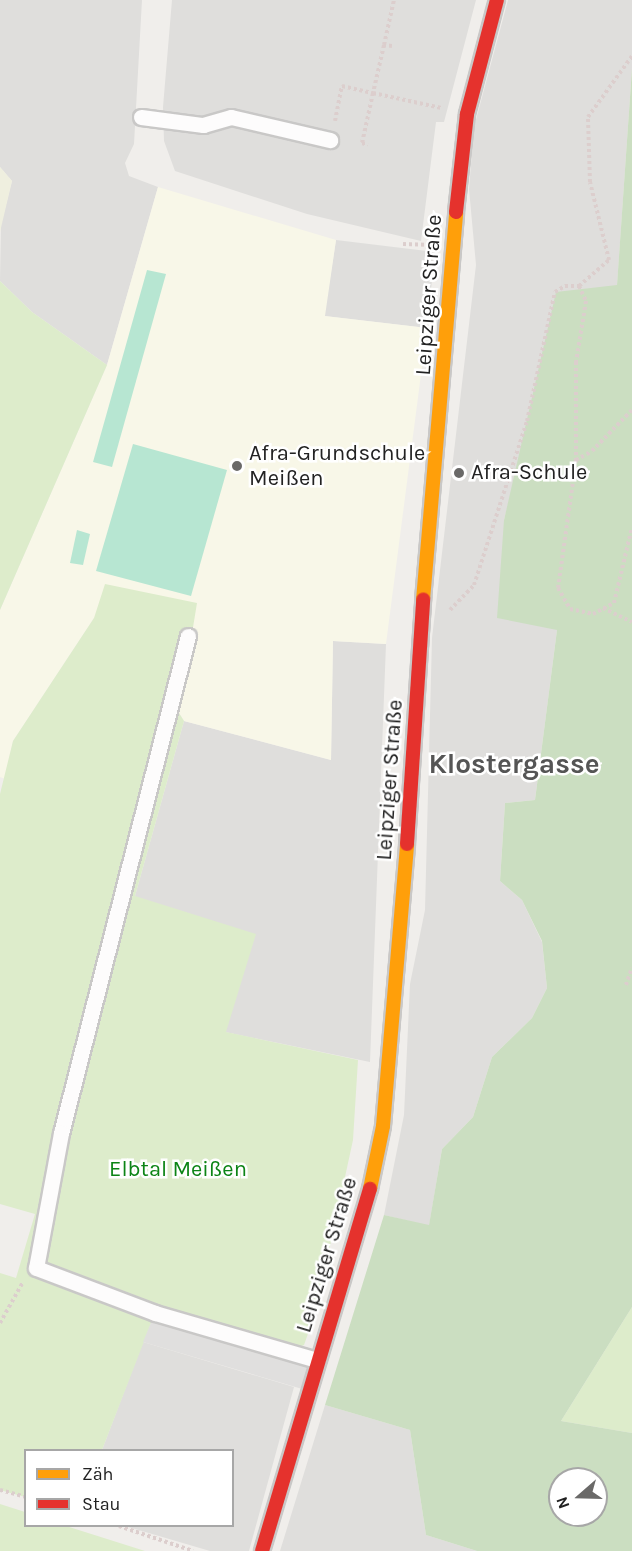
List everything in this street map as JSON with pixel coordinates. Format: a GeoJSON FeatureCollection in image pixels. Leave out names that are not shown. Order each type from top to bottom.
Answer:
{"type":"FeatureCollection","features":[{"type":"Feature","properties":{"kind":"street","name":"Leipziger Straße"},"geometry":{"type":"LineString","coordinates":[[262,1551],[372,1181],[383,1126],[398,979],[422,612],[467,114],[497,0]]}},
{"type":"Feature","properties":{"kind":"lane"},"geometry":{"type":"LineString","coordinates":[[141,117],[203,125],[231,117],[330,140]]}},
{"type":"Feature","properties":{"kind":"lane"},"geometry":{"type":"LineString","coordinates":[[188,636],[61,1133],[36,1268],[154,1313],[317,1360]]}},
{"type":"Feature","properties":{"kind":"path"},"geometry":{"type":"LineString","coordinates":[[368,145],[362,143],[394,0]]}},
{"type":"Feature","properties":{"kind":"path"},"geometry":{"type":"LineString","coordinates":[[384,45],[392,46]]}},
{"type":"Feature","properties":{"kind":"path"},"geometry":{"type":"LineString","coordinates":[[422,612],[453,610],[474,585],[527,421],[555,292],[565,286],[579,286],[609,260],[590,182],[588,117],[632,56]]}},
{"type":"Feature","properties":{"kind":"path"},"geometry":{"type":"LineString","coordinates":[[330,140],[342,86],[467,114]]}},
{"type":"Feature","properties":{"kind":"path"},"geometry":{"type":"LineString","coordinates":[[579,286],[586,301],[576,362],[576,460],[558,588],[570,609],[593,614],[614,603],[632,527]]}},
{"type":"Feature","properties":{"kind":"path"},"geometry":{"type":"LineString","coordinates":[[576,460],[592,451],[632,410]]}},
{"type":"Feature","properties":{"kind":"path"},"geometry":{"type":"LineString","coordinates":[[603,608],[632,622]]}},
{"type":"Feature","properties":{"kind":"path"},"geometry":{"type":"LineString","coordinates":[[626,985],[632,968]]}},
{"type":"Feature","properties":{"kind":"path"},"geometry":{"type":"LineString","coordinates":[[0,1323],[21,1285],[36,1268]]}},
{"type":"Feature","properties":{"kind":"path"},"geometry":{"type":"LineString","coordinates":[[0,1490],[24,1496]]}},
{"type":"Feature","properties":{"kind":"path"},"geometry":{"type":"LineString","coordinates":[[122,1527],[193,1551]]}},
{"type":"Feature","properties":{"kind":"shaded area"},"geometry":{"type":"Polygon","coordinates":[[[0,0],[142,0],[134,144],[125,163],[129,176],[158,187],[107,365],[32,312],[0,281],[1,224],[12,181],[0,167],[0,0]]]}},
{"type":"Feature","properties":{"kind":"shaded area"},"geometry":{"type":"Polygon","coordinates":[[[172,0],[476,0],[444,122],[436,122],[421,241],[307,214],[175,171],[164,141],[163,107],[172,0]]]}},
{"type":"Feature","properties":{"kind":"shaded area"},"geometry":{"type":"Polygon","coordinates":[[[508,0],[632,0],[632,68],[617,286],[525,439],[504,520],[557,630],[535,800],[505,803],[500,881],[522,900],[542,942],[547,988],[532,1018],[492,1057],[473,1117],[442,1149],[429,1226],[384,1215],[404,1115],[410,984],[425,910],[432,638],[476,265],[469,189],[474,127],[508,0]]]}},
{"type":"Feature","properties":{"kind":"shaded area","name":"Afra-Grundschule Meißen"},"geometry":{"type":"Polygon","coordinates":[[[158,187],[336,240],[325,316],[427,328],[386,644],[333,641],[331,760],[184,721],[179,713],[196,603],[94,618],[13,741],[5,779],[0,777],[0,610],[107,365],[158,187]]]}},
{"type":"Feature","properties":{"kind":"shaded area"},"geometry":{"type":"Polygon","coordinates":[[[336,240],[435,252],[427,328],[324,316],[336,240]]]}},
{"type":"Feature","properties":{"kind":"shaded area"},"geometry":{"type":"Polygon","coordinates":[[[333,641],[386,644],[370,1062],[225,1032],[135,896],[184,721],[331,760],[333,641]]]}},
{"type":"Feature","properties":{"kind":"shaded area"},"geometry":{"type":"Polygon","coordinates":[[[155,1313],[317,1360],[309,1391],[143,1342],[155,1313]]]}},
{"type":"Feature","properties":{"kind":"shaded area"},"geometry":{"type":"Polygon","coordinates":[[[143,1342],[294,1387],[249,1551],[210,1551],[128,1527],[234,1527],[234,1449],[102,1449],[143,1342]]]}},
{"type":"Feature","properties":{"kind":"shaded area"},"geometry":{"type":"Polygon","coordinates":[[[325,1405],[410,1430],[426,1535],[477,1551],[280,1551],[325,1405]]]}},
{"type":"Feature","properties":{"kind":"green space"},"geometry":{"type":"Polygon","coordinates":[[[632,68],[632,1307],[561,1421],[632,1433],[632,1551],[477,1551],[426,1535],[410,1430],[325,1405],[384,1215],[429,1225],[442,1149],[473,1117],[492,1057],[532,1018],[547,988],[542,941],[522,900],[500,881],[505,803],[535,800],[557,630],[497,618],[504,520],[556,292],[617,285],[632,68]]]}},
{"type":"Feature","properties":{"kind":"green space"},"geometry":{"type":"Polygon","coordinates":[[[0,167],[12,181],[0,232],[0,167]]]}},
{"type":"Feature","properties":{"kind":"green space"},"geometry":{"type":"Polygon","coordinates":[[[147,270],[166,274],[112,467],[93,462],[147,270]]]}},
{"type":"Feature","properties":{"kind":"green space"},"geometry":{"type":"Polygon","coordinates":[[[0,281],[32,312],[107,365],[0,610],[0,281]]]}},
{"type":"Feature","properties":{"kind":"green space"},"geometry":{"type":"Polygon","coordinates":[[[133,444],[227,470],[191,596],[96,571],[133,444]]]}},
{"type":"Feature","properties":{"kind":"green space"},"geometry":{"type":"Polygon","coordinates":[[[77,530],[90,534],[83,565],[70,563],[77,530]]]}},
{"type":"Feature","properties":{"kind":"green space","name":"Elbtal Meißen"},"geometry":{"type":"Polygon","coordinates":[[[105,584],[197,603],[179,713],[184,721],[135,896],[256,934],[226,1032],[358,1060],[353,1140],[316,1311],[304,1345],[297,1348],[155,1313],[102,1449],[24,1449],[24,1497],[0,1490],[0,1273],[16,1278],[35,1214],[0,1204],[0,794],[13,741],[94,618],[105,584]]]}},
{"type":"Feature","properties":{"kind":"green space"},"geometry":{"type":"Polygon","coordinates":[[[632,1307],[632,1433],[561,1421],[632,1307]]]}},
{"type":"Feature","properties":{"kind":"green space"},"geometry":{"type":"Polygon","coordinates":[[[0,1504],[24,1512],[24,1527],[69,1527],[145,1551],[0,1551],[0,1504]]]}},
{"type":"Feature","properties":{"kind":"traffic: slow"},"geometry":{"type":"LineString","coordinates":[[423,600],[456,212]]}},
{"type":"Feature","properties":{"kind":"traffic: slow"},"geometry":{"type":"LineString","coordinates":[[370,1189],[383,1126],[407,844]]}},
{"type":"Feature","properties":{"kind":"traffic: jam"},"geometry":{"type":"LineString","coordinates":[[456,212],[467,114],[497,0]]}},
{"type":"Feature","properties":{"kind":"traffic: jam"},"geometry":{"type":"LineString","coordinates":[[407,844],[423,600]]}},
{"type":"Feature","properties":{"kind":"traffic: jam"},"geometry":{"type":"LineString","coordinates":[[262,1551],[370,1189]]}},
{"type":"Feature","properties":{"kind":"place","name":"Afra-Grundschule Meißen"},"geometry":{"type":"Point","coordinates":[237,466]}},
{"type":"Feature","properties":{"kind":"place","name":"Afra-Schule"},"geometry":{"type":"Point","coordinates":[459,473]}},
{"type":"Feature","properties":{"kind":"district","name":"Klostergasse"},"geometry":{"type":"Point","coordinates":[514,764]}}]}
